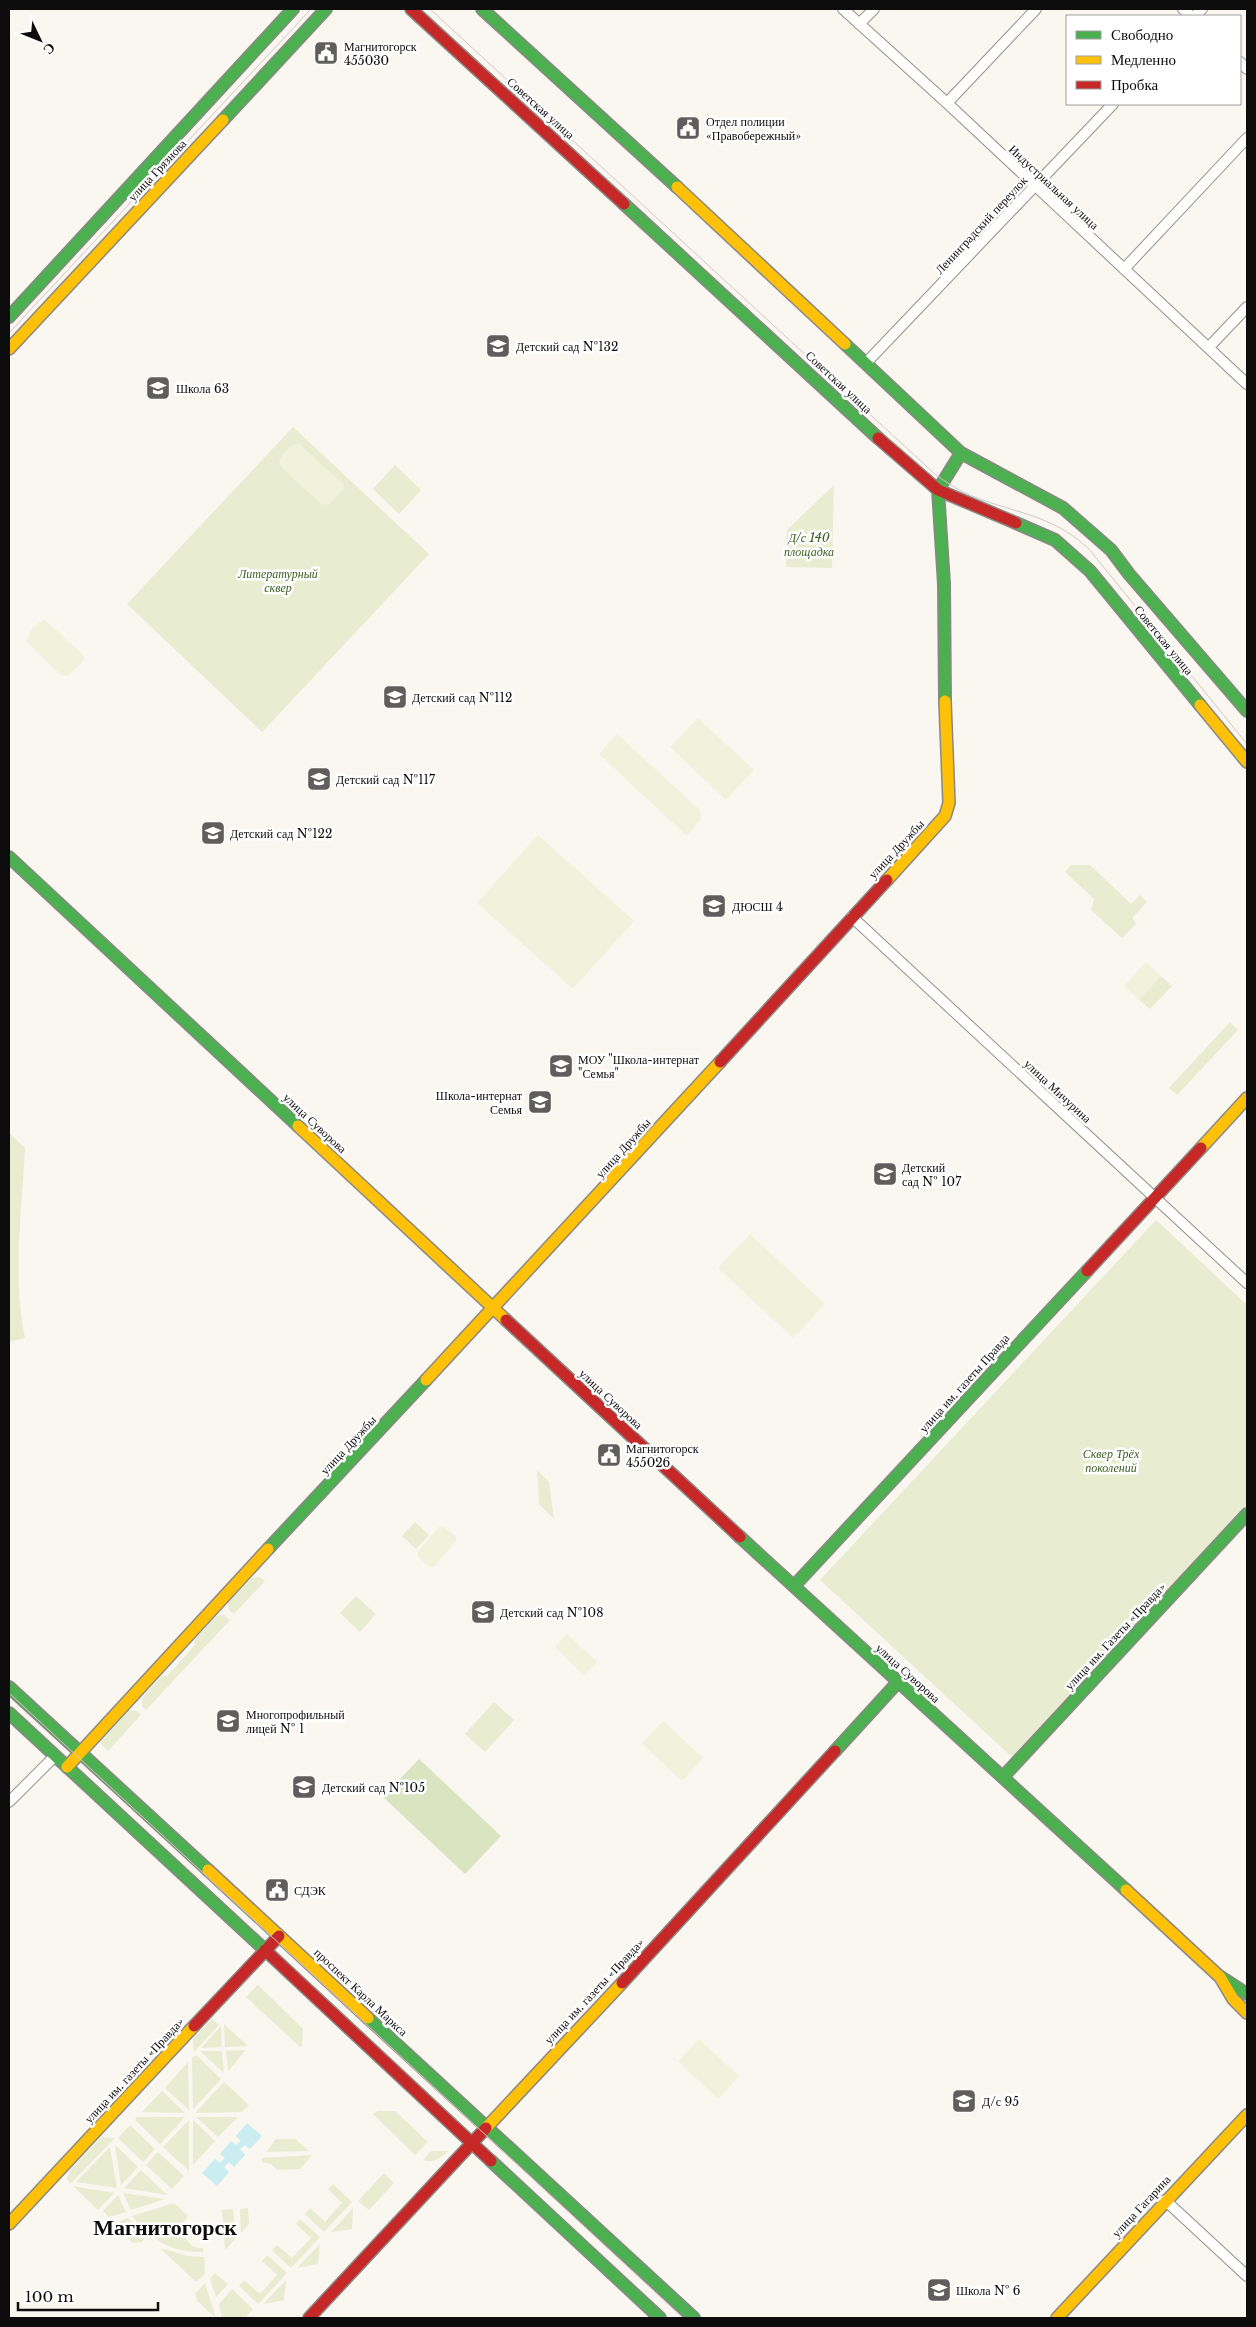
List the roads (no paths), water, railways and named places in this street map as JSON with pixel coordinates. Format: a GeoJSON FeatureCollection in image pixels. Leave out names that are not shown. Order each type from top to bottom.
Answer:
{"type":"FeatureCollection","features":[{"type":"Feature","properties":{"kind":"main road","name":"улица Грязнова"},"geometry":{"type":"LineString","coordinates":[[9,317],[293,9]]}},
{"type":"Feature","properties":{"kind":"main road","name":"улица Грязнова"},"geometry":{"type":"LineString","coordinates":[[9,349],[326,9]]}},
{"type":"Feature","properties":{"kind":"main road","name":"Советская улица"},"geometry":{"type":"LineString","coordinates":[[411,9],[792,357],[908,466],[938,490],[1055,540],[1090,571],[1247,762]]}},
{"type":"Feature","properties":{"kind":"main road","name":"Советская улица"},"geometry":{"type":"LineString","coordinates":[[482,9],[961,453],[1063,508],[1111,550],[1129,574],[1247,711]]}},
{"type":"Feature","properties":{"kind":"main road"},"geometry":{"type":"LineString","coordinates":[[938,490],[961,453]]}},
{"type":"Feature","properties":{"kind":"main road","name":"улица Дружбы"},"geometry":{"type":"LineString","coordinates":[[67,1768],[252,1566],[494,1309],[945,816],[949,803],[944,684],[944,584],[938,490]]}},
{"type":"Feature","properties":{"kind":"main road","name":"улица Суворова"},"geometry":{"type":"LineString","coordinates":[[9,857],[898,1682],[1220,1977],[1247,1994]]}},
{"type":"Feature","properties":{"kind":"main road"},"geometry":{"type":"LineString","coordinates":[[1154,1197],[1247,1098]]}},
{"type":"Feature","properties":{"kind":"main road","name":"улица им. газеты Правда"},"geometry":{"type":"LineString","coordinates":[[794,1586],[1154,1197]]}},
{"type":"Feature","properties":{"kind":"main road","name":"улица им. Газеты «Правда»"},"geometry":{"type":"LineString","coordinates":[[1003,1777],[1247,1514]]}},
{"type":"Feature","properties":{"kind":"main road","name":"улица им. газеты «Правда»"},"geometry":{"type":"LineString","coordinates":[[309,2318],[747,1849],[898,1682]]}},
{"type":"Feature","properties":{"kind":"main road","name":"проспект Карла Маркса"},"geometry":{"type":"LineString","coordinates":[[9,1686],[694,2318]]}},
{"type":"Feature","properties":{"kind":"main road"},"geometry":{"type":"LineString","coordinates":[[9,1713],[660,2318]]}},
{"type":"Feature","properties":{"kind":"main road"},"geometry":{"type":"LineString","coordinates":[[54,1756],[69,1740]]}},
{"type":"Feature","properties":{"kind":"main road","name":"улица им. газеты «Правда»"},"geometry":{"type":"LineString","coordinates":[[9,2224],[279,1936]]}},
{"type":"Feature","properties":{"kind":"main road","name":"улица Суворова"},"geometry":{"type":"LineString","coordinates":[[1220,1977],[1234,1999],[1247,2013]]}},
{"type":"Feature","properties":{"kind":"main road","name":"улица Гагарина"},"geometry":{"type":"LineString","coordinates":[[1057,2318],[1165,2200],[1247,2115]]}},
{"type":"Feature","properties":{"kind":"main road"},"geometry":{"type":"LineString","coordinates":[[1232,2131],[1247,2128]]}},
{"type":"Feature","properties":{"kind":"street","name":"Индустриальная улица"},"geometry":{"type":"LineString","coordinates":[[843,9],[947,103],[1247,384]]}},
{"type":"Feature","properties":{"kind":"street"},"geometry":{"type":"LineString","coordinates":[[859,24],[874,9]]}},
{"type":"Feature","properties":{"kind":"street"},"geometry":{"type":"LineString","coordinates":[[947,103],[1036,9]]}},
{"type":"Feature","properties":{"kind":"street","name":"Ленинградский переулок"},"geometry":{"type":"LineString","coordinates":[[866,363],[1112,105]]}},
{"type":"Feature","properties":{"kind":"street"},"geometry":{"type":"LineString","coordinates":[[1124,269],[1247,138]]}},
{"type":"Feature","properties":{"kind":"street"},"geometry":{"type":"LineString","coordinates":[[1209,347],[1247,307]]}},
{"type":"Feature","properties":{"kind":"street","name":"улица Мичурина"},"geometry":{"type":"LineString","coordinates":[[852,917],[1247,1283]]}},
{"type":"Feature","properties":{"kind":"street"},"geometry":{"type":"LineString","coordinates":[[9,1802],[54,1756]]}},
{"type":"Feature","properties":{"kind":"street"},"geometry":{"type":"LineString","coordinates":[[1165,2200],[1247,2276]]}},
{"type":"Feature","properties":{"kind":"water"},"geometry":{"type":"Polygon","coordinates":[[[247,2123],[262,2136],[250,2149],[245,2145],[240,2149],[245,2155],[234,2167],[229,2162],[224,2167],[229,2172],[217,2186],[202,2173],[215,2159],[220,2163],[225,2158],[220,2154],[231,2141],[236,2145],[241,2141],[236,2136],[247,2123]]]}},
{"type":"Feature","properties":{"kind":"tram line"},"geometry":{"type":"LineString","coordinates":[[9,333],[311,9]]}},
{"type":"Feature","properties":{"kind":"tram line"},"geometry":{"type":"LineString","coordinates":[[430,9],[936,475],[963,492],[1028,514],[1059,527],[1089,549],[1247,744]]}},
{"type":"Feature","properties":{"kind":"tram line"},"geometry":{"type":"LineString","coordinates":[[9,1693],[683,2318]]}},
{"type":"Feature","properties":{"kind":"place","name":"Магнитогорск 455030"},"geometry":{"type":"Point","coordinates":[326,53]}},
{"type":"Feature","properties":{"kind":"place","name":"Отдел полиции «Правобережный»"},"geometry":{"type":"Point","coordinates":[688,128]}},
{"type":"Feature","properties":{"kind":"place","name":"Детский сад №132"},"geometry":{"type":"Point","coordinates":[498,346]}},
{"type":"Feature","properties":{"kind":"place","name":"Школа 63"},"geometry":{"type":"Point","coordinates":[158,388]}},
{"type":"Feature","properties":{"kind":"place","name":"Детский сад №112"},"geometry":{"type":"Point","coordinates":[395,697]}},
{"type":"Feature","properties":{"kind":"place","name":"Детский сад №117"},"geometry":{"type":"Point","coordinates":[319,779]}},
{"type":"Feature","properties":{"kind":"place","name":"Детский сад №122"},"geometry":{"type":"Point","coordinates":[213,833]}},
{"type":"Feature","properties":{"kind":"place","name":"ДЮСШ 4"},"geometry":{"type":"Point","coordinates":[714,906]}},
{"type":"Feature","properties":{"kind":"place","name":"МОУ \"Школа-интернат \"Семья\""},"geometry":{"type":"Point","coordinates":[561,1066]}},
{"type":"Feature","properties":{"kind":"place","name":"Школа-интернат Семья"},"geometry":{"type":"Point","coordinates":[540,1102]}},
{"type":"Feature","properties":{"kind":"place","name":"Детский сад № 107"},"geometry":{"type":"Point","coordinates":[885,1174]}},
{"type":"Feature","properties":{"kind":"place","name":"Магнитогорск 455026"},"geometry":{"type":"Point","coordinates":[609,1455]}},
{"type":"Feature","properties":{"kind":"place","name":"Детский сад №108"},"geometry":{"type":"Point","coordinates":[483,1612]}},
{"type":"Feature","properties":{"kind":"place","name":"Многопрофильный лицей № 1"},"geometry":{"type":"Point","coordinates":[228,1721]}},
{"type":"Feature","properties":{"kind":"place","name":"Детский сад №105"},"geometry":{"type":"Point","coordinates":[304,1787]}},
{"type":"Feature","properties":{"kind":"place","name":"СДЭК"},"geometry":{"type":"Point","coordinates":[277,1890]}},
{"type":"Feature","properties":{"kind":"place","name":"Д/с 95"},"geometry":{"type":"Point","coordinates":[964,2101]}},
{"type":"Feature","properties":{"kind":"place","name":"Школа № 6"},"geometry":{"type":"Point","coordinates":[939,2290]}},
{"type":"Feature","properties":{"kind":"district","name":"Магнитогорск"},"geometry":{"type":"Point","coordinates":[165,2227]}},
{"type":"Feature","properties":{"kind":"park label","name":"Д/с 140 площадка"},"geometry":{"type":"Point","coordinates":[809,544]}},
{"type":"Feature","properties":{"kind":"park label","name":"Литературный сквер"},"geometry":{"type":"Point","coordinates":[278,580]}},
{"type":"Feature","properties":{"kind":"park label","name":"Сквер Трёх поколений"},"geometry":{"type":"Point","coordinates":[1111,1460]}}]}
